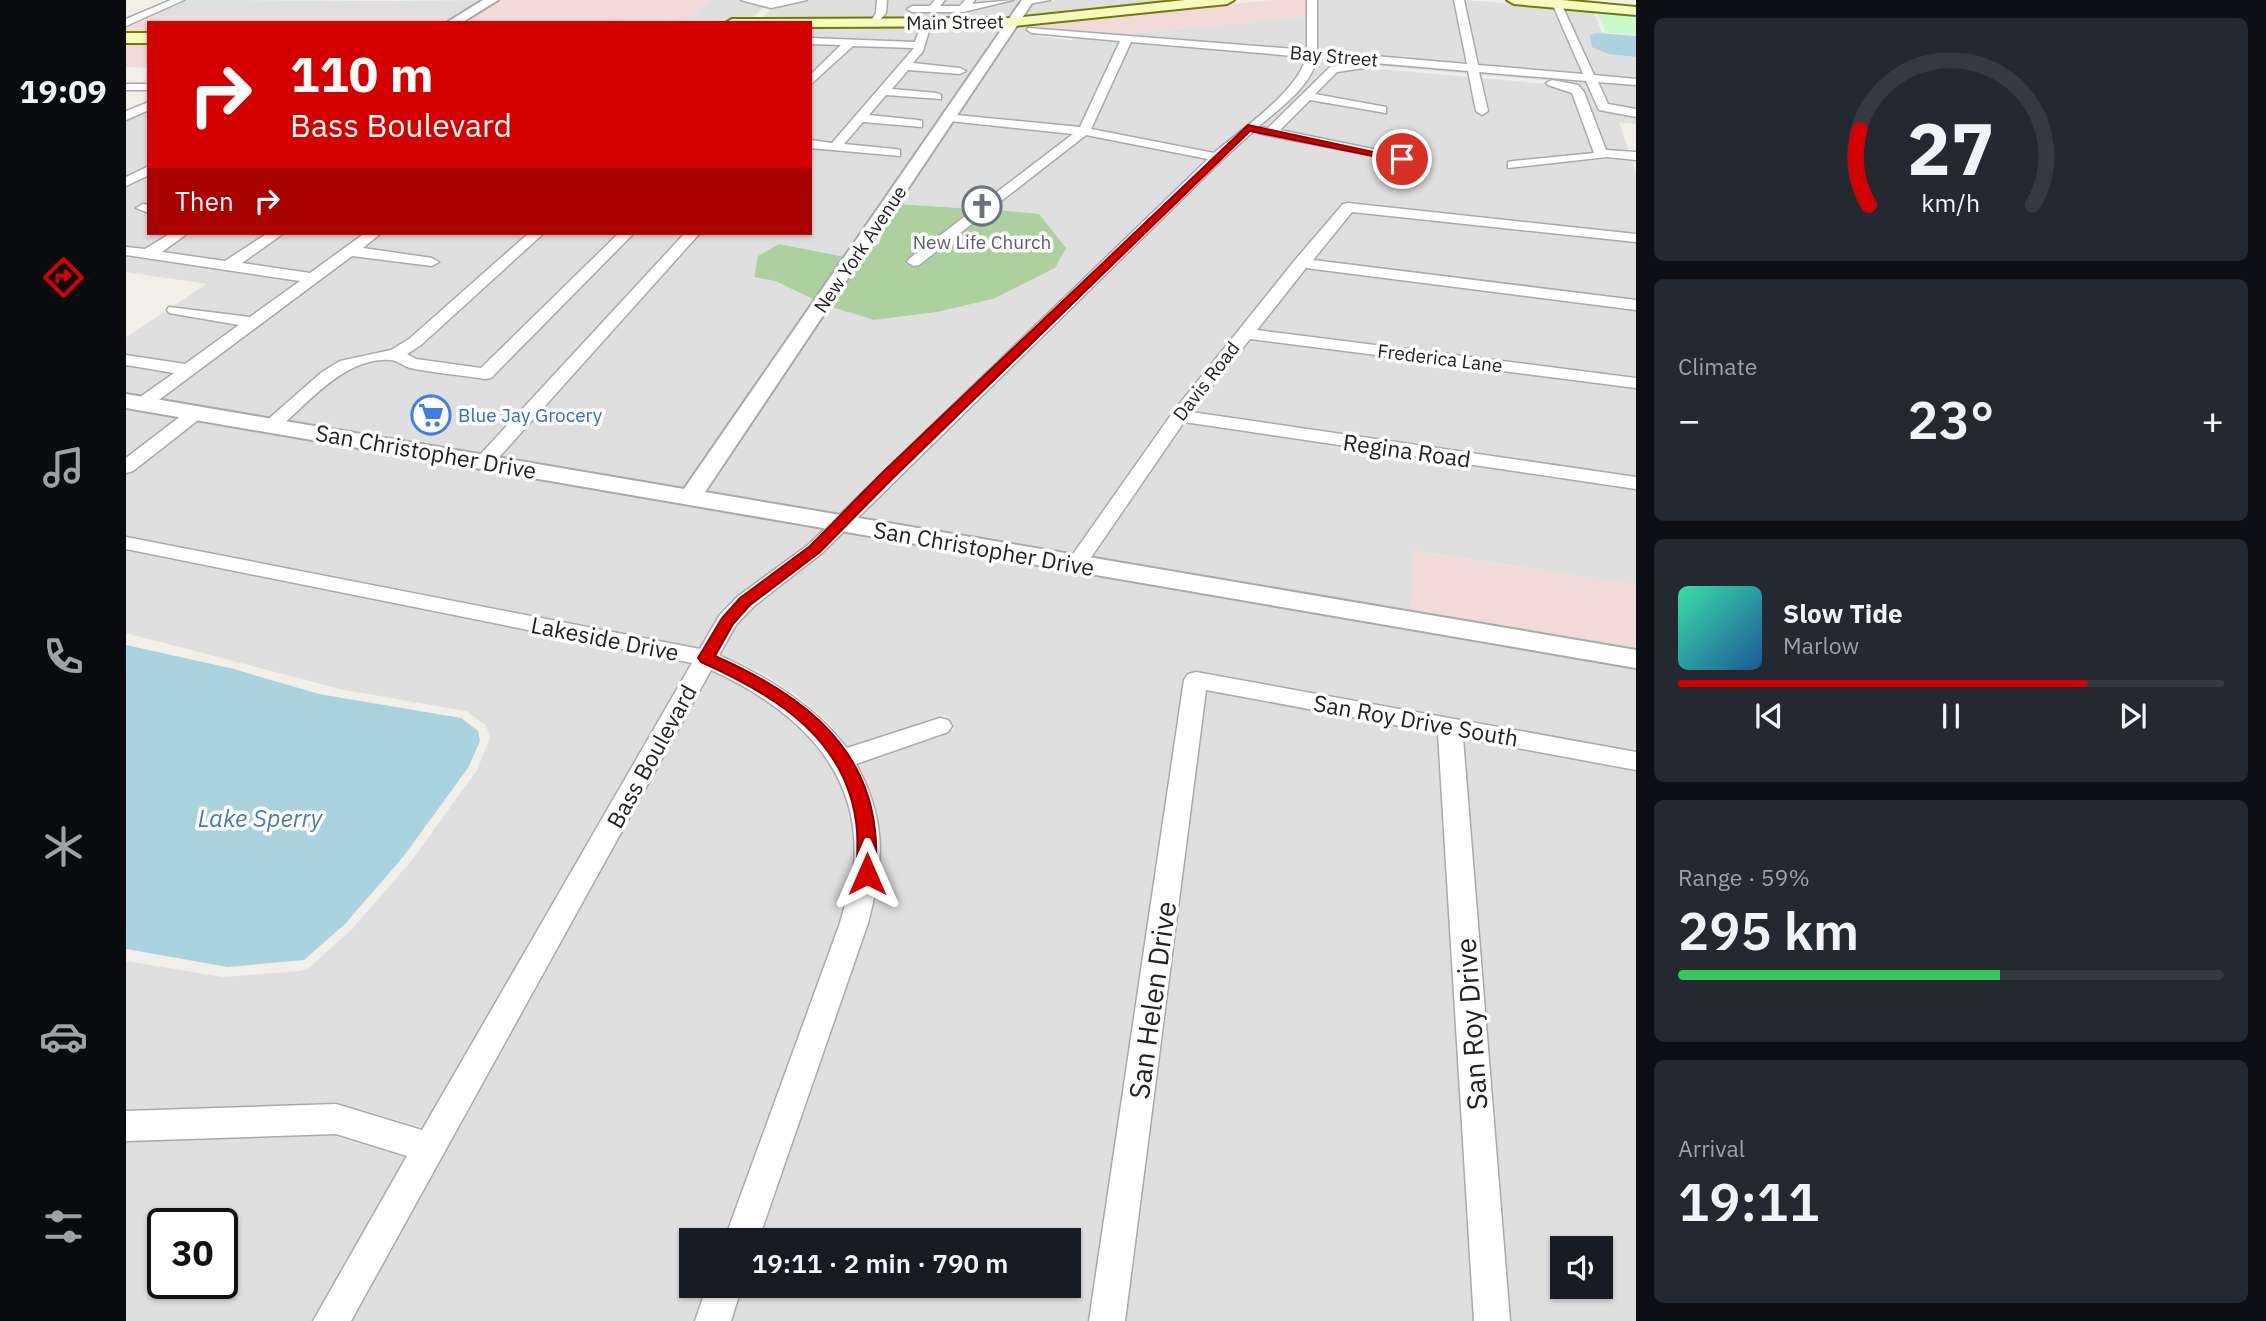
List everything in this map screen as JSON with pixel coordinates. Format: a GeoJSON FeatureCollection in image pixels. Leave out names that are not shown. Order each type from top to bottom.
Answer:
{"type":"FeatureCollection","features":[{"type":"Feature","properties":{"kind":"main road","name":"Main Street"},"geometry":{"type":"LineString","coordinates":[[812,22],[1013,22],[1083,17],[1184,2],[1227,0]]}},
{"type":"Feature","properties":{"kind":"main road"},"geometry":{"type":"LineString","coordinates":[[1514,0],[1578,3],[1636,10]]}},
{"type":"Feature","properties":{"kind":"main road"},"geometry":{"type":"LineString","coordinates":[[126,38],[147,38]]}},
{"type":"Feature","properties":{"kind":"street"},"geometry":{"type":"LineString","coordinates":[[126,23],[179,0]]}},
{"type":"Feature","properties":{"kind":"street"},"geometry":{"type":"LineString","coordinates":[[455,21],[492,0]]}},
{"type":"Feature","properties":{"kind":"street"},"geometry":{"type":"LineString","coordinates":[[746,0],[771,5],[802,0]]}},
{"type":"Feature","properties":{"kind":"street"},"geometry":{"type":"LineString","coordinates":[[875,23],[881,13],[882,0]]}},
{"type":"Feature","properties":{"kind":"street"},"geometry":{"type":"LineString","coordinates":[[912,9],[937,4],[1008,0]]}},
{"type":"Feature","properties":{"kind":"street"},"geometry":{"type":"LineString","coordinates":[[1027,1],[1045,0]]}},
{"type":"Feature","properties":{"kind":"street","name":"Bass Boulevard"},"geometry":{"type":"LineString","coordinates":[[331,1321],[727,621],[745,602],[795,566],[1217,157],[1290,93],[1309,69],[1312,54],[1312,0]]}},
{"type":"Feature","properties":{"kind":"street"},"geometry":{"type":"LineString","coordinates":[[1459,0],[1482,111]]}},
{"type":"Feature","properties":{"kind":"street","name":"New York Avenue"},"geometry":{"type":"LineString","coordinates":[[691,496],[1027,1]]}},
{"type":"Feature","properties":{"kind":"street"},"geometry":{"type":"LineString","coordinates":[[1557,3],[1603,107],[1636,113]]}},
{"type":"Feature","properties":{"kind":"street"},"geometry":{"type":"LineString","coordinates":[[752,21],[771,5]]}},
{"type":"Feature","properties":{"kind":"street"},"geometry":{"type":"LineString","coordinates":[[835,147],[905,66],[920,45],[926,23]]}},
{"type":"Feature","properties":{"kind":"street","name":"Bay Street"},"geometry":{"type":"LineString","coordinates":[[1032,30],[1312,54],[1475,72],[1636,82]]}},
{"type":"Feature","properties":{"kind":"street"},"geometry":{"type":"LineString","coordinates":[[914,262],[1084,131],[1127,38]]}},
{"type":"Feature","properties":{"kind":"street"},"geometry":{"type":"LineString","coordinates":[[812,41],[920,45]]}},
{"type":"Feature","properties":{"kind":"street"},"geometry":{"type":"LineString","coordinates":[[812,80],[851,42]]}},
{"type":"Feature","properties":{"kind":"street"},"geometry":{"type":"LineString","coordinates":[[1271,132],[1334,69],[1355,65],[1475,72],[1574,87],[1601,155]]}},
{"type":"Feature","properties":{"kind":"street"},"geometry":{"type":"LineString","coordinates":[[905,66],[960,71]]}},
{"type":"Feature","properties":{"kind":"street"},"geometry":{"type":"LineString","coordinates":[[126,87],[147,87]]}},
{"type":"Feature","properties":{"kind":"street"},"geometry":{"type":"LineString","coordinates":[[882,91],[937,97]]}},
{"type":"Feature","properties":{"kind":"street"},"geometry":{"type":"LineString","coordinates":[[1307,96],[1382,110]]}},
{"type":"Feature","properties":{"kind":"street"},"geometry":{"type":"LineString","coordinates":[[126,116],[147,106]]}},
{"type":"Feature","properties":{"kind":"street"},"geometry":{"type":"LineString","coordinates":[[950,117],[1084,131],[1217,157]]}},
{"type":"Feature","properties":{"kind":"street"},"geometry":{"type":"LineString","coordinates":[[860,118],[918,124]]}},
{"type":"Feature","properties":{"kind":"street"},"geometry":{"type":"LineString","coordinates":[[1248,128],[1402,159]]}},
{"type":"Feature","properties":{"kind":"street"},"geometry":{"type":"LineString","coordinates":[[812,144],[895,153]]}},
{"type":"Feature","properties":{"kind":"street"},"geometry":{"type":"LineString","coordinates":[[1513,165],[1601,155],[1636,156]]}},
{"type":"Feature","properties":{"kind":"street"},"geometry":{"type":"LineString","coordinates":[[126,182],[147,171]]}},
{"type":"Feature","properties":{"kind":"street","name":"Davis Road"},"geometry":{"type":"LineString","coordinates":[[1076,564],[1179,416],[1300,263],[1348,207],[1636,238]]}},
{"type":"Feature","properties":{"kind":"street"},"geometry":{"type":"LineString","coordinates":[[148,254],[178,235]]}},
{"type":"Feature","properties":{"kind":"street"},"geometry":{"type":"LineString","coordinates":[[229,265],[274,235]]}},
{"type":"Feature","properties":{"kind":"street"},"geometry":{"type":"LineString","coordinates":[[134,402],[189,370],[371,235]]}},
{"type":"Feature","properties":{"kind":"street"},"geometry":{"type":"LineString","coordinates":[[271,426],[328,376],[346,365],[372,357],[395,354],[415,342],[535,235]]}},
{"type":"Feature","properties":{"kind":"street"},"geometry":{"type":"LineString","coordinates":[[395,354],[411,363],[485,374],[625,235]]}},
{"type":"Feature","properties":{"kind":"street"},"geometry":{"type":"LineString","coordinates":[[485,461],[691,235]]}},
{"type":"Feature","properties":{"kind":"street"},"geometry":{"type":"LineString","coordinates":[[126,251],[314,278]]}},
{"type":"Feature","properties":{"kind":"street"},"geometry":{"type":"LineString","coordinates":[[349,251],[432,262]]}},
{"type":"Feature","properties":{"kind":"street"},"geometry":{"type":"LineString","coordinates":[[1300,263],[1636,305]]}},
{"type":"Feature","properties":{"kind":"street"},"geometry":{"type":"LineString","coordinates":[[175,310],[254,322]]}},
{"type":"Feature","properties":{"kind":"street","name":"Frederica Lane"},"geometry":{"type":"LineString","coordinates":[[1244,333],[1636,383]]}},
{"type":"Feature","properties":{"kind":"street"},"geometry":{"type":"LineString","coordinates":[[126,360],[189,370]]}},
{"type":"Feature","properties":{"kind":"street","name":"San Christopher Drive"},"geometry":{"type":"LineString","coordinates":[[134,402],[1636,659]]}},
{"type":"Feature","properties":{"kind":"street"},"geometry":{"type":"LineString","coordinates":[[126,467],[195,413]]}},
{"type":"Feature","properties":{"kind":"street","name":"Regina Road"},"geometry":{"type":"LineString","coordinates":[[1179,416],[1636,483]]}},
{"type":"Feature","properties":{"kind":"street","name":"Lakeside Drive"},"geometry":{"type":"LineString","coordinates":[[126,543],[706,658],[754,679],[788,701],[820,729],[842,759],[857,792],[866,829],[867,874],[854,923],[746,1228]]}},
{"type":"Feature","properties":{"kind":"street","name":"San Roy Drive South"},"geometry":{"type":"LineString","coordinates":[[1196,680],[1636,761]]}},
{"type":"Feature","properties":{"kind":"street","name":"San Helen Drive"},"geometry":{"type":"LineString","coordinates":[[1108,1321],[1196,680]]}},
{"type":"Feature","properties":{"kind":"street"},"geometry":{"type":"LineString","coordinates":[[842,759],[940,726]]}},
{"type":"Feature","properties":{"kind":"street","name":"San Roy Drive"},"geometry":{"type":"LineString","coordinates":[[1450,726],[1492,1321]]}},
{"type":"Feature","properties":{"kind":"street"},"geometry":{"type":"LineString","coordinates":[[126,1126],[336,1119],[429,1147]]}},
{"type":"Feature","properties":{"kind":"street"},"geometry":{"type":"LineString","coordinates":[[713,1321],[721,1298]]}},
{"type":"Feature","properties":{"kind":"shaded area"},"geometry":{"type":"Polygon","coordinates":[[[183,0],[488,0],[459,16],[149,15],[183,0]]]}},
{"type":"Feature","properties":{"kind":"shaded area"},"geometry":{"type":"Polygon","coordinates":[[[497,0],[710,0],[688,20],[460,21],[497,0]]]}},
{"type":"Feature","properties":{"kind":"shaded area"},"geometry":{"type":"Polygon","coordinates":[[[710,0],[739,0],[765,6],[752,18],[688,20],[710,0]]]}},
{"type":"Feature","properties":{"kind":"shaded area"},"geometry":{"type":"Polygon","coordinates":[[[807,0],[877,0],[877,9],[873,18],[761,18],[774,7],[807,0]]]}},
{"type":"Feature","properties":{"kind":"shaded area"},"geometry":{"type":"Polygon","coordinates":[[[886,0],[1023,0],[1012,16],[883,18],[886,0]]]}},
{"type":"Feature","properties":{"kind":"shaded area"},"geometry":{"type":"Polygon","coordinates":[[[1057,0],[1175,0],[1022,16],[1030,4],[1057,0]]]}},
{"type":"Feature","properties":{"kind":"shaded area"},"geometry":{"type":"Polygon","coordinates":[[[1273,0],[1308,0],[1308,16],[1114,35],[1032,29],[1029,23],[1273,0]]]}},
{"type":"Feature","properties":{"kind":"shaded area"},"geometry":{"type":"Polygon","coordinates":[[[1316,0],[1455,0],[1467,66],[1317,53],[1316,0]]]}},
{"type":"Feature","properties":{"kind":"shaded area"},"geometry":{"type":"Polygon","coordinates":[[[1464,0],[1554,7],[1582,76],[1478,67],[1464,0]]]}},
{"type":"Feature","properties":{"kind":"shaded area"},"geometry":{"type":"Polygon","coordinates":[[[1563,8],[1593,11],[1602,32],[1606,34],[1597,33],[1603,50],[1608,54],[1636,57],[1636,80],[1593,77],[1563,8]]]}},
{"type":"Feature","properties":{"kind":"shaded area"},"geometry":{"type":"Polygon","coordinates":[[[149,15],[459,16],[451,21],[147,21],[147,32],[126,32],[126,25],[149,15]]]}},
{"type":"Feature","properties":{"kind":"shaded area"},"geometry":{"type":"Polygon","coordinates":[[[1308,16],[1307,52],[1114,35],[1308,16]]]}},
{"type":"Feature","properties":{"kind":"shaded area"},"geometry":{"type":"Polygon","coordinates":[[[1029,23],[1032,29],[1027,31],[1034,32],[1036,36],[1070,40],[1096,37],[1121,39],[1079,128],[956,116],[1016,24],[1029,23]]]}},
{"type":"Feature","properties":{"kind":"shaded area"},"geometry":{"type":"Polygon","coordinates":[[[1006,25],[850,253],[840,256],[779,244],[754,277],[775,281],[817,301],[687,490],[497,457],[698,235],[812,235],[812,147],[899,156],[901,152],[843,145],[863,121],[922,126],[924,122],[867,116],[886,94],[941,99],[943,95],[889,90],[908,68],[963,74],[966,71],[911,65],[929,28],[1006,25]]]}},
{"type":"Feature","properties":{"kind":"shaded area"},"geometry":{"type":"Polygon","coordinates":[[[812,27],[920,28],[916,43],[812,39],[812,27]]]}},
{"type":"Feature","properties":{"kind":"shaded area"},"geometry":{"type":"Polygon","coordinates":[[[1131,40],[1306,55],[1304,68],[1285,92],[1213,154],[1090,129],[1131,40]]]}},
{"type":"Feature","properties":{"kind":"shaded area"},"geometry":{"type":"Polygon","coordinates":[[[126,43],[147,43],[147,68],[126,67],[126,43]]]}},
{"type":"Feature","properties":{"kind":"shaded area"},"geometry":{"type":"Polygon","coordinates":[[[812,43],[844,44],[812,74],[812,43]]]}},
{"type":"Feature","properties":{"kind":"shaded area"},"geometry":{"type":"Polygon","coordinates":[[[854,44],[915,46],[832,144],[812,142],[812,85],[854,44]]]}},
{"type":"Feature","properties":{"kind":"shaded area"},"geometry":{"type":"Polygon","coordinates":[[[1316,56],[1468,69],[1470,74],[1355,64],[1337,65],[1329,68],[1268,129],[1256,127],[1295,94],[1308,79],[1316,56]]]}},
{"type":"Feature","properties":{"kind":"shaded area"},"geometry":{"type":"Polygon","coordinates":[[[1357,67],[1471,77],[1477,112],[1488,113],[1482,78],[1557,85],[1573,92],[1595,154],[1506,163],[1511,168],[1608,159],[1607,156],[1631,158],[1636,172],[1636,235],[1342,204],[1172,411],[1070,557],[853,520],[1251,131],[1407,162],[1409,158],[1279,131],[1310,99],[1386,113],[1388,109],[1314,96],[1339,70],[1357,67]]]}},
{"type":"Feature","properties":{"kind":"shaded area"},"geometry":{"type":"Polygon","coordinates":[[[1479,70],[1585,79],[1596,106],[1636,115],[1636,124],[1619,122],[1630,154],[1606,151],[1584,93],[1557,81],[1481,75],[1479,70]]]}},
{"type":"Feature","properties":{"kind":"shaded area"},"geometry":{"type":"Polygon","coordinates":[[[1597,80],[1636,84],[1636,111],[1609,106],[1597,80]]]}},
{"type":"Feature","properties":{"kind":"shaded area"},"geometry":{"type":"Polygon","coordinates":[[[147,109],[147,167],[126,179],[126,119],[147,109]]]}},
{"type":"Feature","properties":{"kind":"shaded area"},"geometry":{"type":"Polygon","coordinates":[[[953,120],[1075,132],[975,209],[897,204],[953,120]]]}},
{"type":"Feature","properties":{"kind":"shaded area"},"geometry":{"type":"Polygon","coordinates":[[[1086,133],[1209,158],[835,516],[703,492],[828,306],[874,320],[937,312],[993,299],[1000,210],[989,209],[1086,133]]]}},
{"type":"Feature","properties":{"kind":"shaded area"},"geometry":{"type":"Polygon","coordinates":[[[147,174],[147,205],[134,210],[147,212],[147,235],[172,235],[147,250],[126,247],[126,186],[147,174]]]}},
{"type":"Feature","properties":{"kind":"shaded area"},"geometry":{"type":"Polygon","coordinates":[[[1353,210],[1636,241],[1636,302],[1310,261],[1353,210]]]}},
{"type":"Feature","properties":{"kind":"shaded area"},"geometry":{"type":"Polygon","coordinates":[[[185,235],[267,235],[228,261],[158,251],[185,235]]]}},
{"type":"Feature","properties":{"kind":"shaded area"},"geometry":{"type":"Polygon","coordinates":[[[280,235],[364,235],[312,273],[239,263],[280,235]]]}},
{"type":"Feature","properties":{"kind":"shaded area"},"geometry":{"type":"Polygon","coordinates":[[[377,235],[528,235],[389,357],[407,367],[487,379],[632,235],[684,235],[482,455],[155,400],[351,255],[434,266],[441,260],[359,249],[377,235]]]}},
{"type":"Feature","properties":{"kind":"shaded area"},"geometry":{"type":"Polygon","coordinates":[[[542,235],[619,235],[482,369],[417,359],[405,353],[421,343],[542,235]]]}},
{"type":"Feature","properties":{"kind":"shaded area"},"geometry":{"type":"Polygon","coordinates":[[[126,254],[303,280],[253,317],[174,306],[165,312],[243,325],[188,365],[126,355],[126,337],[207,284],[126,272],[126,254]]]}},
{"type":"Feature","properties":{"kind":"shaded area"},"geometry":{"type":"Polygon","coordinates":[[[1305,267],[1636,309],[1636,379],[1255,330],[1305,267]]]}},
{"type":"Feature","properties":{"kind":"shaded area"},"geometry":{"type":"Polygon","coordinates":[[[1249,337],[1636,388],[1636,478],[1190,413],[1249,337]]]}},
{"type":"Feature","properties":{"kind":"shaded area"},"geometry":{"type":"Polygon","coordinates":[[[126,365],[177,374],[142,398],[126,395],[126,365]]]}},
{"type":"Feature","properties":{"kind":"shaded area"},"geometry":{"type":"Polygon","coordinates":[[[126,406],[183,416],[126,461],[126,406]]]}},
{"type":"Feature","properties":{"kind":"shaded area"},"geometry":{"type":"Polygon","coordinates":[[[196,419],[825,527],[701,649],[126,536],[126,474],[196,419]]]}},
{"type":"Feature","properties":{"kind":"shaded area"},"geometry":{"type":"Polygon","coordinates":[[[1184,422],[1636,488],[1636,585],[1415,551],[1410,614],[1089,560],[1184,422]]]}},
{"type":"Feature","properties":{"kind":"shaded area"},"geometry":{"type":"Polygon","coordinates":[[[842,530],[1636,667],[1636,753],[1187,671],[1091,1321],[729,1321],[738,1298],[1081,1298],[1081,1228],[761,1228],[866,926],[878,876],[878,826],[869,790],[856,764],[954,730],[945,715],[847,748],[829,723],[795,694],[760,672],[719,654],[736,624],[752,605],[803,569],[842,530]]]}},
{"type":"Feature","properties":{"kind":"shaded area"},"geometry":{"type":"Polygon","coordinates":[[[126,550],[692,664],[425,1128],[345,1105],[269,1106],[174,1112],[126,1111],[126,961],[223,977],[301,971],[310,967],[352,929],[412,860],[477,770],[490,738],[486,725],[466,711],[344,690],[126,633],[126,550]]]}},
{"type":"Feature","properties":{"kind":"shaded area"},"geometry":{"type":"Polygon","coordinates":[[[1414,551],[1636,585],[1636,652],[1410,614],[1414,551]]]}},
{"type":"Feature","properties":{"kind":"shaded area"},"geometry":{"type":"Polygon","coordinates":[[[710,669],[747,686],[780,707],[812,735],[831,763],[846,796],[855,831],[855,874],[842,921],[731,1228],[679,1228],[679,1298],[705,1298],[696,1321],[347,1321],[710,669]]]}},
{"type":"Feature","properties":{"kind":"shaded area"},"geometry":{"type":"Polygon","coordinates":[[[1206,690],[1439,733],[1476,1321],[1124,1321],[1206,690]]]}},
{"type":"Feature","properties":{"kind":"shaded area"},"geometry":{"type":"Polygon","coordinates":[[[1462,737],[1636,769],[1636,1321],[1509,1321],[1462,737]]]}},
{"type":"Feature","properties":{"kind":"shaded area"},"geometry":{"type":"Polygon","coordinates":[[[328,1134],[408,1158],[314,1321],[126,1321],[126,1141],[328,1134]]]}},
{"type":"Feature","properties":{"kind":"green space"},"geometry":{"type":"Polygon","coordinates":[[[1597,11],[1636,14],[1636,35],[1606,33],[1597,11]]]}},
{"type":"Feature","properties":{"kind":"green space"},"geometry":{"type":"Polygon","coordinates":[[[897,204],[975,209],[905,263],[915,266],[989,209],[1039,214],[1066,248],[1055,268],[993,299],[937,312],[874,320],[828,306],[867,248],[879,244],[884,225],[897,204]]]}},
{"type":"Feature","properties":{"kind":"green space"},"geometry":{"type":"Polygon","coordinates":[[[779,244],[840,256],[850,253],[817,301],[775,281],[754,277],[758,256],[779,244]]]}},
{"type":"Feature","properties":{"kind":"water"},"geometry":{"type":"Polygon","coordinates":[[[1597,33],[1636,36],[1636,57],[1608,54],[1592,47],[1590,35],[1597,33]]]}},
{"type":"Feature","properties":{"kind":"water","name":"Lake Sperry"},"geometry":{"type":"Polygon","coordinates":[[[126,645],[234,669],[319,694],[461,718],[478,731],[480,741],[468,768],[403,857],[345,924],[304,960],[228,967],[126,949],[126,645]]]}},
{"type":"Feature","properties":{"kind":"place","name":"New Life Church"},"geometry":{"type":"Point","coordinates":[982,206]}},
{"type":"Feature","properties":{"kind":"place","name":"Blue Jay Grocery"},"geometry":{"type":"Point","coordinates":[431,415]}},
{"type":"Feature","properties":{"kind":"route"},"geometry":{"type":"LineString","coordinates":[[867,874],[866,829],[857,792],[842,759],[820,729],[788,701],[754,679],[706,658],[727,621],[745,602],[815,549],[838,523],[1248,128],[1402,159]]}}]}
